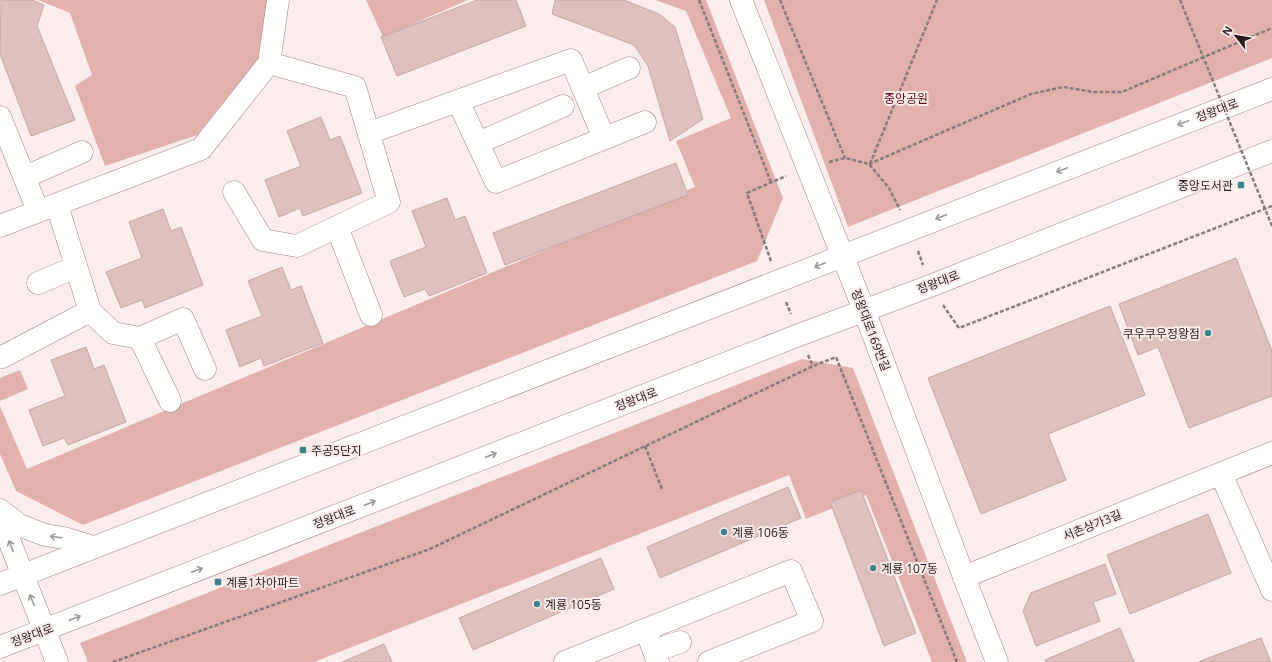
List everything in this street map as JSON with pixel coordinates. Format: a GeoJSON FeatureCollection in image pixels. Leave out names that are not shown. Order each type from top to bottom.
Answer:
{"type":"FeatureCollection","features":[{"type":"Feature","properties":{"kind":"street"},"geometry":{"type":"LineString","coordinates":[[0,226],[201,149],[269,63],[278,0]]}},
{"type":"Feature","properties":{"kind":"street","name":"정왕대로169번길"},"geometry":{"type":"LineString","coordinates":[[741,0],[864,310],[997,662]]}},
{"type":"Feature","properties":{"kind":"street"},"geometry":{"type":"LineString","coordinates":[[369,133],[571,60],[604,138]]}},
{"type":"Feature","properties":{"kind":"street"},"geometry":{"type":"LineString","coordinates":[[234,192],[263,240],[297,246],[389,202],[355,87],[269,63]]}},
{"type":"Feature","properties":{"kind":"street"},"geometry":{"type":"LineString","coordinates":[[583,88],[629,68]]}},
{"type":"Feature","properties":{"kind":"street","name":"정왕대로"},"geometry":{"type":"LineString","coordinates":[[0,584],[1272,89]]}},
{"type":"Feature","properties":{"kind":"street"},"geometry":{"type":"LineString","coordinates":[[458,101],[496,182],[645,122]]}},
{"type":"Feature","properties":{"kind":"street"},"geometry":{"type":"LineString","coordinates":[[478,143],[563,106]]}},
{"type":"Feature","properties":{"kind":"street"},"geometry":{"type":"LineString","coordinates":[[0,117],[25,177],[48,208],[76,267],[90,311],[113,333],[140,338],[183,319],[205,369]]}},
{"type":"Feature","properties":{"kind":"street"},"geometry":{"type":"LineString","coordinates":[[25,177],[82,152]]}},
{"type":"Feature","properties":{"kind":"street","name":"정왕대로"},"geometry":{"type":"LineString","coordinates":[[0,647],[1272,152]]}},
{"type":"Feature","properties":{"kind":"street"},"geometry":{"type":"LineString","coordinates":[[337,227],[371,315]]}},
{"type":"Feature","properties":{"kind":"street"},"geometry":{"type":"LineString","coordinates":[[38,283],[76,267]]}},
{"type":"Feature","properties":{"kind":"street"},"geometry":{"type":"LineString","coordinates":[[2,357],[90,311]]}},
{"type":"Feature","properties":{"kind":"street"},"geometry":{"type":"LineString","coordinates":[[140,338],[170,401]]}},
{"type":"Feature","properties":{"kind":"street","name":"서촌상가3길"},"geometry":{"type":"LineString","coordinates":[[964,577],[1272,453]]}},
{"type":"Feature","properties":{"kind":"street"},"geometry":{"type":"LineString","coordinates":[[1221,474],[1272,590]]}},
{"type":"Feature","properties":{"kind":"street"},"geometry":{"type":"LineString","coordinates":[[0,510],[19,525],[45,535],[64,538],[93,548]]}},
{"type":"Feature","properties":{"kind":"street"},"geometry":{"type":"LineString","coordinates":[[0,517],[57,662]]}},
{"type":"Feature","properties":{"kind":"street"},"geometry":{"type":"LineString","coordinates":[[565,662],[791,571],[812,621],[709,662]]}},
{"type":"Feature","properties":{"kind":"street"},"geometry":{"type":"LineString","coordinates":[[646,630],[656,657],[680,642]]}},
{"type":"Feature","properties":{"kind":"street"},"geometry":{"type":"LineString","coordinates":[[0,655],[3,662]]}},
{"type":"Feature","properties":{"kind":"path"},"geometry":{"type":"LineString","coordinates":[[699,0],[771,182]]}},
{"type":"Feature","properties":{"kind":"path"},"geometry":{"type":"LineString","coordinates":[[780,0],[845,158]]}},
{"type":"Feature","properties":{"kind":"path"},"geometry":{"type":"LineString","coordinates":[[938,0],[869,164],[1031,94],[1064,87],[1093,92],[1122,92],[1272,28]]}},
{"type":"Feature","properties":{"kind":"path"},"geometry":{"type":"LineString","coordinates":[[1180,0],[1272,226]]}},
{"type":"Feature","properties":{"kind":"path"},"geometry":{"type":"LineString","coordinates":[[959,328],[1272,206]]}},
{"type":"Feature","properties":{"kind":"path"},"geometry":{"type":"LineString","coordinates":[[113,662],[430,548],[812,366],[836,358],[957,662]]}},
{"type":"Feature","properties":{"kind":"path"},"geometry":{"type":"LineString","coordinates":[[645,446],[662,489]]}},
{"type":"Feature","properties":{"kind":"green space"},"geometry":{"type":"Polygon","coordinates":[[[38,0],[267,0],[258,59],[197,135],[105,166],[75,86],[92,75],[70,13],[38,0]]]}},
{"type":"Feature","properties":{"kind":"green space"},"geometry":{"type":"Polygon","coordinates":[[[366,0],[468,0],[383,37],[366,0]]]}},
{"type":"Feature","properties":{"kind":"green space"},"geometry":{"type":"Polygon","coordinates":[[[655,0],[706,0],[783,198],[757,261],[83,525],[16,491],[0,454],[0,406],[27,469],[695,187],[676,141],[731,118],[686,11],[655,0]]]}},
{"type":"Feature","properties":{"kind":"green space","name":"중앙공원"},"geometry":{"type":"Polygon","coordinates":[[[764,0],[1272,0],[1272,58],[848,227],[764,0]]]}},
{"type":"Feature","properties":{"kind":"green space"},"geometry":{"type":"Polygon","coordinates":[[[802,359],[853,368],[967,662],[932,662],[866,495],[806,519],[789,475],[314,662],[88,662],[80,643],[802,359]]]}},
{"type":"Feature","properties":{"kind":"green space"},"geometry":{"type":"Polygon","coordinates":[[[20,370],[28,389],[0,401],[0,378],[20,370]]]}},
{"type":"Feature","properties":{"kind":"building"},"geometry":{"type":"Polygon","coordinates":[[[1,0],[32,0],[44,5],[37,26],[75,120],[31,136],[0,54],[1,0]]]}},
{"type":"Feature","properties":{"kind":"building"},"geometry":{"type":"Polygon","coordinates":[[[477,0],[516,0],[526,26],[397,76],[381,37],[477,0]]]}},
{"type":"Feature","properties":{"kind":"building"},"geometry":{"type":"Polygon","coordinates":[[[555,0],[624,0],[659,14],[675,27],[703,119],[670,141],[648,66],[634,45],[552,14],[555,0]]]}},
{"type":"Feature","properties":{"kind":"building"},"geometry":{"type":"Polygon","coordinates":[[[321,117],[330,140],[340,136],[362,193],[303,216],[300,208],[279,217],[265,180],[301,166],[287,131],[321,117]]]}},
{"type":"Feature","properties":{"kind":"building"},"geometry":{"type":"Polygon","coordinates":[[[676,163],[688,195],[505,265],[493,233],[676,163]]]}},
{"type":"Feature","properties":{"kind":"building"},"geometry":{"type":"Polygon","coordinates":[[[447,198],[455,220],[465,216],[487,273],[429,296],[425,289],[404,297],[390,261],[426,247],[412,211],[447,198]]]}},
{"type":"Feature","properties":{"kind":"building"},"geometry":{"type":"Polygon","coordinates":[[[163,209],[171,231],[181,227],[203,285],[145,308],[142,300],[121,308],[106,272],[142,258],[129,222],[163,209]]]}},
{"type":"Feature","properties":{"kind":"building"},"geometry":{"type":"Polygon","coordinates":[[[1236,258],[1272,351],[1272,396],[1189,428],[1158,347],[1138,355],[1119,304],[1236,258]]]}},
{"type":"Feature","properties":{"kind":"building"},"geometry":{"type":"Polygon","coordinates":[[[282,267],[291,290],[301,286],[323,343],[264,366],[261,358],[240,367],[226,330],[262,316],[248,281],[282,267]]]}},
{"type":"Feature","properties":{"kind":"building"},"geometry":{"type":"Polygon","coordinates":[[[1110,306],[1145,395],[1048,434],[1066,480],[981,514],[928,378],[1110,306]]]}},
{"type":"Feature","properties":{"kind":"building"},"geometry":{"type":"Polygon","coordinates":[[[86,347],[94,369],[104,365],[126,422],[68,445],[64,438],[43,446],[29,410],[65,396],[51,360],[86,347]]]}},
{"type":"Feature","properties":{"kind":"building","name":"계룡 106동"},"geometry":{"type":"Polygon","coordinates":[[[788,487],[801,518],[660,578],[647,547],[788,487]]]}},
{"type":"Feature","properties":{"kind":"building","name":"계룡 107동"},"geometry":{"type":"Polygon","coordinates":[[[861,490],[916,633],[884,646],[830,502],[861,490]]]}},
{"type":"Feature","properties":{"kind":"building"},"geometry":{"type":"Polygon","coordinates":[[[1208,514],[1231,573],[1130,614],[1107,555],[1208,514]]]}},
{"type":"Feature","properties":{"kind":"building","name":"계룡 105동"},"geometry":{"type":"Polygon","coordinates":[[[601,558],[614,589],[473,650],[459,618],[601,558]]]}},
{"type":"Feature","properties":{"kind":"building"},"geometry":{"type":"Polygon","coordinates":[[[1105,564],[1116,594],[1093,602],[1100,621],[1036,646],[1023,611],[1031,593],[1105,564]]]}},
{"type":"Feature","properties":{"kind":"building"},"geometry":{"type":"Polygon","coordinates":[[[1120,628],[1134,662],[1046,662],[1045,660],[1120,628]]]}},
{"type":"Feature","properties":{"kind":"building"},"geometry":{"type":"Polygon","coordinates":[[[1261,638],[1271,662],[1198,662],[1261,638]]]}},
{"type":"Feature","properties":{"kind":"building"},"geometry":{"type":"Polygon","coordinates":[[[384,644],[392,662],[342,662],[384,644]]]}},
{"type":"Feature","properties":{"kind":"place","name":"중앙도서관"},"geometry":{"type":"Point","coordinates":[1241,185]}},
{"type":"Feature","properties":{"kind":"place","name":"쿠우쿠우정왕점"},"geometry":{"type":"Point","coordinates":[1208,333]}},
{"type":"Feature","properties":{"kind":"place","name":"주공5단지"},"geometry":{"type":"Point","coordinates":[303,450]}},
{"type":"Feature","properties":{"kind":"place","name":"계룡 106동"},"geometry":{"type":"Point","coordinates":[724,532]}},
{"type":"Feature","properties":{"kind":"place","name":"계룡 107동"},"geometry":{"type":"Point","coordinates":[873,568]}},
{"type":"Feature","properties":{"kind":"place","name":"계룡1차아파트"},"geometry":{"type":"Point","coordinates":[218,582]}},
{"type":"Feature","properties":{"kind":"place","name":"계룡 105동"},"geometry":{"type":"Point","coordinates":[537,604]}}]}
